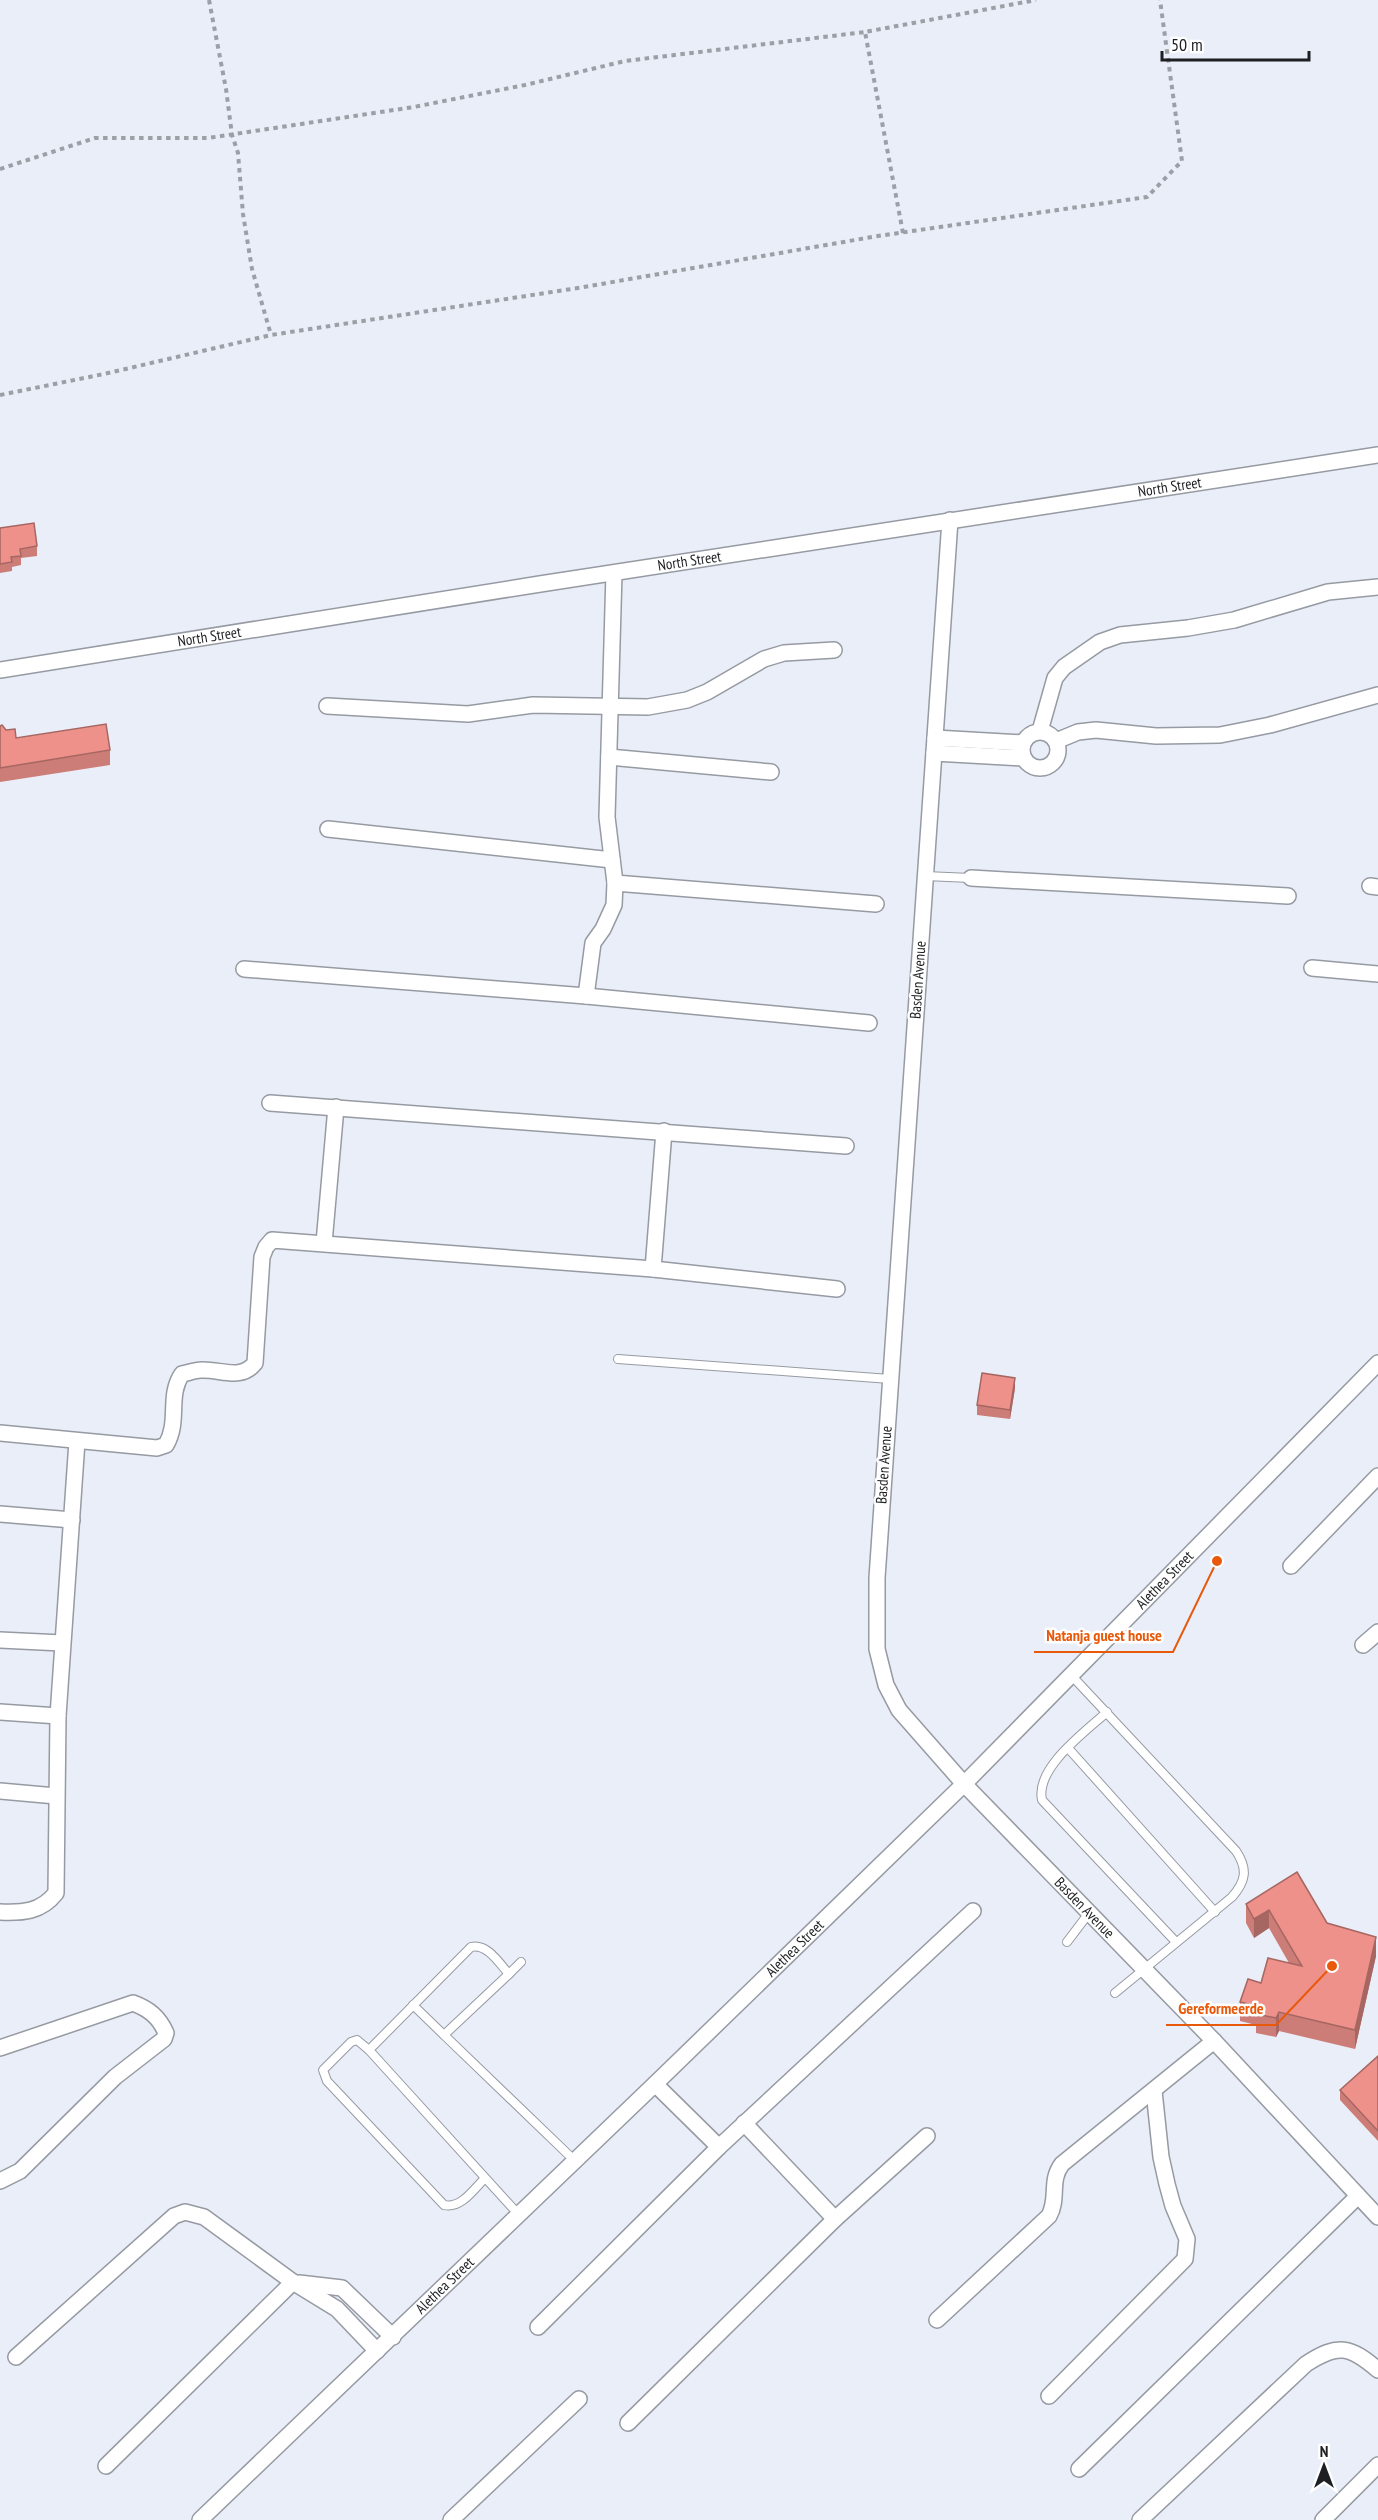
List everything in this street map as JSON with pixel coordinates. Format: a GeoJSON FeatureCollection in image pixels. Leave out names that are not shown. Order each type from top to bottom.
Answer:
{"type":"FeatureCollection","features":[{"type":"Feature","properties":{"kind":"street","name":"North Street"},"geometry":{"type":"LineString","coordinates":[[0,670],[1378,455]]}},
{"type":"Feature","properties":{"kind":"street","name":"Basden Avenue"},"geometry":{"type":"LineString","coordinates":[[950,520],[877,1578],[878,1649],[886,1685],[899,1710],[964,1784],[1142,1970],[1214,2041],[1378,2217]]}},
{"type":"Feature","properties":{"kind":"street"},"geometry":{"type":"LineString","coordinates":[[586,996],[593,943],[603,929],[614,905],[615,883],[607,817],[614,573]]}},
{"type":"Feature","properties":{"kind":"street"},"geometry":{"type":"LineString","coordinates":[[1040,731],[1055,678],[1064,667],[1100,642],[1120,635],[1188,628],[1234,620],[1328,592],[1378,587]]}},
{"type":"Feature","properties":{"kind":"street"},"geometry":{"type":"LineString","coordinates":[[327,706],[468,714],[533,705],[648,707],[687,700],[707,692],[764,659],[784,652],[834,650]]}},
{"type":"Feature","properties":{"kind":"street"},"geometry":{"type":"LineString","coordinates":[[1056,741],[1078,732],[1096,730],[1156,736],[1220,735],[1270,725],[1378,695]]}},
{"type":"Feature","properties":{"kind":"street"},"geometry":{"type":"LineString","coordinates":[[1040,731],[1049,734],[1056,741],[1058,751],[1056,760],[1049,767],[1040,769],[1030,767],[1023,758],[1023,742],[1030,734],[1040,731]]}},
{"type":"Feature","properties":{"kind":"street"},"geometry":{"type":"LineString","coordinates":[[934,746],[1023,742]]}},
{"type":"Feature","properties":{"kind":"street"},"geometry":{"type":"LineString","coordinates":[[934,746],[1023,758]]}},
{"type":"Feature","properties":{"kind":"street"},"geometry":{"type":"LineString","coordinates":[[609,757],[771,772]]}},
{"type":"Feature","properties":{"kind":"street"},"geometry":{"type":"LineString","coordinates":[[328,829],[612,860]]}},
{"type":"Feature","properties":{"kind":"street"},"geometry":{"type":"LineString","coordinates":[[971,878],[1288,896]]}},
{"type":"Feature","properties":{"kind":"street"},"geometry":{"type":"LineString","coordinates":[[615,883],[876,904]]}},
{"type":"Feature","properties":{"kind":"street"},"geometry":{"type":"LineString","coordinates":[[1312,968],[1378,974]]}},
{"type":"Feature","properties":{"kind":"street"},"geometry":{"type":"LineString","coordinates":[[244,969],[586,996],[869,1023]]}},
{"type":"Feature","properties":{"kind":"street"},"geometry":{"type":"LineString","coordinates":[[270,1102],[846,1146]]}},
{"type":"Feature","properties":{"kind":"street"},"geometry":{"type":"LineString","coordinates":[[324,1243],[336,1107]]}},
{"type":"Feature","properties":{"kind":"street"},"geometry":{"type":"LineString","coordinates":[[653,1269],[664,1131]]}},
{"type":"Feature","properties":{"kind":"street"},"geometry":{"type":"LineString","coordinates":[[0,1433],[157,1448],[166,1445],[174,1428],[175,1384],[182,1374],[200,1370],[238,1374],[249,1371],[255,1363],[262,1257],[272,1240],[653,1269],[837,1289]]}},
{"type":"Feature","properties":{"kind":"street","name":"Alethea Street"},"geometry":{"type":"LineString","coordinates":[[205,2519],[964,1784],[1378,1363]]}},
{"type":"Feature","properties":{"kind":"street"},"geometry":{"type":"LineString","coordinates":[[0,1912],[32,1911],[48,1903],[56,1893],[58,1716],[77,1441]]}},
{"type":"Feature","properties":{"kind":"street"},"geometry":{"type":"LineString","coordinates":[[1291,1566],[1378,1476]]}},
{"type":"Feature","properties":{"kind":"street"},"geometry":{"type":"LineString","coordinates":[[0,1514],[72,1520]]}},
{"type":"Feature","properties":{"kind":"street"},"geometry":{"type":"LineString","coordinates":[[1363,1646],[1378,1632]]}},
{"type":"Feature","properties":{"kind":"street"},"geometry":{"type":"LineString","coordinates":[[0,1640],[62,1643]]}},
{"type":"Feature","properties":{"kind":"street"},"geometry":{"type":"LineString","coordinates":[[0,1712],[58,1716]]}},
{"type":"Feature","properties":{"kind":"street"},"geometry":{"type":"LineString","coordinates":[[0,1791],[57,1796]]}},
{"type":"Feature","properties":{"kind":"street"},"geometry":{"type":"LineString","coordinates":[[538,2327],[744,2123],[973,1911]]}},
{"type":"Feature","properties":{"kind":"street"},"geometry":{"type":"LineString","coordinates":[[0,2048],[133,2003],[147,2008],[156,2016],[166,2033],[165,2039],[115,2077],[21,2171],[0,2181]]}},
{"type":"Feature","properties":{"kind":"street"},"geometry":{"type":"LineString","coordinates":[[937,2320],[1049,2216],[1054,2206],[1055,2172],[1062,2164],[1214,2041]]}},
{"type":"Feature","properties":{"kind":"street"},"geometry":{"type":"LineString","coordinates":[[655,2084],[719,2147]]}},
{"type":"Feature","properties":{"kind":"street"},"geometry":{"type":"LineString","coordinates":[[1049,2396],[1185,2259],[1187,2239],[1167,2184],[1161,2157],[1154,2091]]}},
{"type":"Feature","properties":{"kind":"street"},"geometry":{"type":"LineString","coordinates":[[744,2123],[835,2219]]}},
{"type":"Feature","properties":{"kind":"street"},"geometry":{"type":"LineString","coordinates":[[628,2423],[835,2219],[927,2136]]}},
{"type":"Feature","properties":{"kind":"street"},"geometry":{"type":"LineString","coordinates":[[1079,2469],[1358,2196]]}},
{"type":"Feature","properties":{"kind":"street"},"geometry":{"type":"LineString","coordinates":[[16,2357],[169,2221],[185,2212],[204,2217],[293,2282],[337,2309],[377,2351]]}},
{"type":"Feature","properties":{"kind":"street"},"geometry":{"type":"LineString","coordinates":[[293,2282],[342,2288],[393,2337]]}},
{"type":"Feature","properties":{"kind":"street"},"geometry":{"type":"LineString","coordinates":[[106,2466],[293,2282]]}},
{"type":"Feature","properties":{"kind":"street"},"geometry":{"type":"LineString","coordinates":[[1140,2520],[1306,2364],[1324,2352],[1340,2348],[1355,2353],[1377,2368]]}},
{"type":"Feature","properties":{"kind":"street"},"geometry":{"type":"LineString","coordinates":[[451,2520],[579,2399]]}},
{"type":"Feature","properties":{"kind":"street"},"geometry":{"type":"LineString","coordinates":[[1323,2520],[1378,2465]]}},
{"type":"Feature","properties":{"kind":"lane"},"geometry":{"type":"LineString","coordinates":[[925,876],[971,878]]}},
{"type":"Feature","properties":{"kind":"lane"},"geometry":{"type":"LineString","coordinates":[[618,1359],[890,1379]]}},
{"type":"Feature","properties":{"kind":"lane"},"geometry":{"type":"LineString","coordinates":[[1071,1675],[1243,1861],[1245,1878],[1242,1886],[1115,1993]]}},
{"type":"Feature","properties":{"kind":"lane"},"geometry":{"type":"LineString","coordinates":[[1107,1712],[1068,1748],[1045,1774],[1040,1784],[1041,1800],[1176,1942]]}},
{"type":"Feature","properties":{"kind":"lane"},"geometry":{"type":"LineString","coordinates":[[1068,1748],[1215,1911]]}},
{"type":"Feature","properties":{"kind":"lane"},"geometry":{"type":"LineString","coordinates":[[1067,1942],[1089,1913]]}},
{"type":"Feature","properties":{"kind":"lane"},"geometry":{"type":"LineString","coordinates":[[369,2050],[471,1947],[477,1945],[484,1947],[508,1974]]}},
{"type":"Feature","properties":{"kind":"lane"},"geometry":{"type":"LineString","coordinates":[[444,2035],[521,1962]]}},
{"type":"Feature","properties":{"kind":"lane"},"geometry":{"type":"LineString","coordinates":[[413,2005],[575,2161]]}},
{"type":"Feature","properties":{"kind":"lane"},"geometry":{"type":"LineString","coordinates":[[485,2178],[458,2204],[451,2207],[444,2205],[327,2081],[323,2070],[351,2042],[357,2040],[369,2050],[519,2215]]}},
{"type":"Feature","properties":{"kind":"path"},"geometry":{"type":"LineString","coordinates":[[208,0],[226,89],[232,135],[238,153],[243,214],[252,269],[271,335]]}},
{"type":"Feature","properties":{"kind":"path"},"geometry":{"type":"LineString","coordinates":[[0,169],[95,138],[208,138],[232,135],[414,107],[525,85],[625,61],[865,32],[1036,0]]}},
{"type":"Feature","properties":{"kind":"path"},"geometry":{"type":"LineString","coordinates":[[0,395],[104,374],[271,335],[578,288],[903,232],[1147,197],[1182,160],[1160,0]]}},
{"type":"Feature","properties":{"kind":"path"},"geometry":{"type":"LineString","coordinates":[[865,32],[903,232]]}},
{"type":"Feature","properties":{"kind":"building"},"geometry":{"type":"Polygon","coordinates":[[[34,523],[37,546],[20,549],[21,556],[11,557],[12,562],[0,564],[0,528],[34,523]]]}},
{"type":"Feature","properties":{"kind":"building"},"geometry":{"type":"Polygon","coordinates":[[[106,724],[110,750],[0,768],[0,726],[2,725],[6,730],[15,729],[16,738],[106,724]]]}},
{"type":"Feature","properties":{"kind":"building"},"geometry":{"type":"Polygon","coordinates":[[[982,1373],[1015,1378],[1010,1410],[977,1405],[982,1373]]]}},
{"type":"Feature","properties":{"kind":"building"},"geometry":{"type":"Polygon","coordinates":[[[1297,1872],[1327,1923],[1376,1937],[1355,2030],[1279,2012],[1276,2018],[1256,2014],[1257,2006],[1240,2002],[1248,1979],[1261,1983],[1268,1958],[1302,1966],[1269,1910],[1254,1919],[1246,1904],[1297,1872]]]}},
{"type":"Feature","properties":{"kind":"building"},"geometry":{"type":"Polygon","coordinates":[[[1378,2056],[1378,2131],[1340,2090],[1378,2056]]]}},
{"type":"Feature","properties":{"kind":"place","name":"Natanja guest house"},"geometry":{"type":"Point","coordinates":[1217,1561]}},
{"type":"Feature","properties":{"kind":"place","name":"Gereformeerde"},"geometry":{"type":"Point","coordinates":[1332,1966]}}]}
